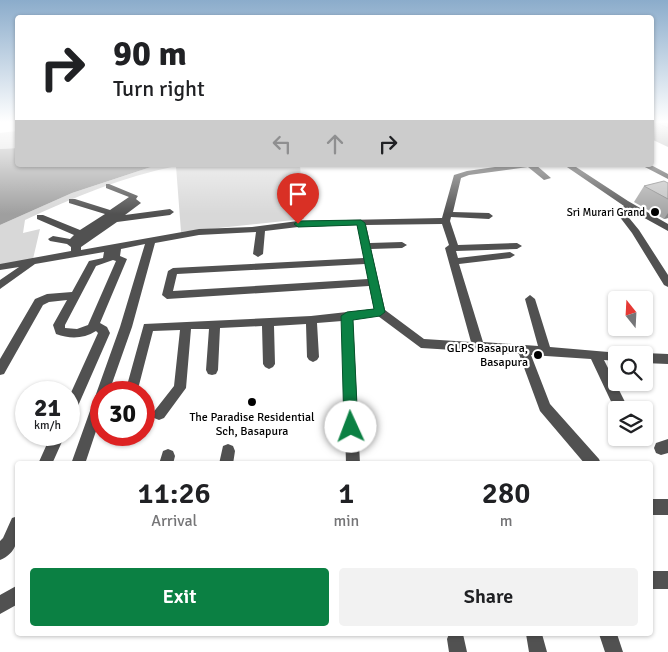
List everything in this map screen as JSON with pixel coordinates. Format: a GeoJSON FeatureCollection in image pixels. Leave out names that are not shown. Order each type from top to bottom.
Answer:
{"type":"FeatureCollection","features":[{"type":"Feature","properties":{"kind":"street"},"geometry":{"type":"LineString","coordinates":[[462,167],[467,174]]}},
{"type":"Feature","properties":{"kind":"street"},"geometry":{"type":"LineString","coordinates":[[454,247],[447,217],[457,177],[496,167]]}},
{"type":"Feature","properties":{"kind":"street"},"geometry":{"type":"LineString","coordinates":[[533,167],[547,178]]}},
{"type":"Feature","properties":{"kind":"street"},"geometry":{"type":"LineString","coordinates":[[571,167],[630,206],[668,228]]}},
{"type":"Feature","properties":{"kind":"street"},"geometry":{"type":"LineString","coordinates":[[649,167],[668,177]]}},
{"type":"Feature","properties":{"kind":"street"},"geometry":{"type":"LineString","coordinates":[[75,247],[80,234],[137,203],[131,200],[134,196],[108,186]]}},
{"type":"Feature","properties":{"kind":"street"},"geometry":{"type":"LineString","coordinates":[[72,201],[112,216],[170,212]]}},
{"type":"Feature","properties":{"kind":"street"},"geometry":{"type":"LineString","coordinates":[[630,206],[621,210],[622,217],[636,232],[668,283]]}},
{"type":"Feature","properties":{"kind":"street"},"geometry":{"type":"LineString","coordinates":[[75,247],[112,216]]}},
{"type":"Feature","properties":{"kind":"street"},"geometry":{"type":"LineString","coordinates":[[0,267],[34,261],[75,247],[113,247],[199,232],[262,229],[298,224],[361,223],[489,216]]}},
{"type":"Feature","properties":{"kind":"street"},"geometry":{"type":"LineString","coordinates":[[40,217],[80,234]]}},
{"type":"Feature","properties":{"kind":"street"},"geometry":{"type":"LineString","coordinates":[[361,223],[372,282],[380,312],[421,343],[608,355]]}},
{"type":"Feature","properties":{"kind":"street"},"geometry":{"type":"LineString","coordinates":[[258,254],[262,229]]}},
{"type":"Feature","properties":{"kind":"street"},"geometry":{"type":"LineString","coordinates":[[53,239],[75,247]]}},
{"type":"Feature","properties":{"kind":"street"},"geometry":{"type":"LineString","coordinates":[[107,381],[126,327],[151,240]]}},
{"type":"Feature","properties":{"kind":"street"},"geometry":{"type":"LineString","coordinates":[[366,246],[402,244]]}},
{"type":"Feature","properties":{"kind":"street"},"geometry":{"type":"LineString","coordinates":[[478,346],[455,261],[450,250],[454,247],[517,246]]}},
{"type":"Feature","properties":{"kind":"street"},"geometry":{"type":"LineString","coordinates":[[111,259],[113,247]]}},
{"type":"Feature","properties":{"kind":"street"},"geometry":{"type":"LineString","coordinates":[[455,261],[510,255]]}},
{"type":"Feature","properties":{"kind":"street"},"geometry":{"type":"LineString","coordinates":[[122,259],[92,328],[86,332],[67,333],[60,331],[59,325],[75,295],[92,263],[122,259]]}},
{"type":"Feature","properties":{"kind":"street"},"geometry":{"type":"LineString","coordinates":[[0,285],[34,261]]}},
{"type":"Feature","properties":{"kind":"street"},"geometry":{"type":"LineString","coordinates":[[369,261],[173,271],[167,295],[372,282]]}},
{"type":"Feature","properties":{"kind":"street"},"geometry":{"type":"LineString","coordinates":[[0,370],[39,302],[47,298],[75,295]]}},
{"type":"Feature","properties":{"kind":"street"},"geometry":{"type":"LineString","coordinates":[[530,299],[544,351]]}},
{"type":"Feature","properties":{"kind":"street"},"geometry":{"type":"LineString","coordinates":[[134,381],[148,326],[311,320],[380,312]]}},
{"type":"Feature","properties":{"kind":"street"},"geometry":{"type":"LineString","coordinates":[[347,316],[352,461]]}},
{"type":"Feature","properties":{"kind":"street"},"geometry":{"type":"LineString","coordinates":[[311,320],[313,357]]}},
{"type":"Feature","properties":{"kind":"street"},"geometry":{"type":"LineString","coordinates":[[268,322],[269,364]]}},
{"type":"Feature","properties":{"kind":"street"},"geometry":{"type":"LineString","coordinates":[[212,370],[215,324]]}},
{"type":"Feature","properties":{"kind":"street"},"geometry":{"type":"LineString","coordinates":[[80,386],[104,333],[103,330],[94,325]]}},
{"type":"Feature","properties":{"kind":"street"},"geometry":{"type":"LineString","coordinates":[[158,414],[180,388],[186,325]]}},
{"type":"Feature","properties":{"kind":"street"},"geometry":{"type":"LineString","coordinates":[[523,350],[546,407],[591,461]]}},
{"type":"Feature","properties":{"kind":"street"},"geometry":{"type":"LineString","coordinates":[[595,354],[618,401]]}},
{"type":"Feature","properties":{"kind":"street"},"geometry":{"type":"LineString","coordinates":[[653,358],[668,359]]}},
{"type":"Feature","properties":{"kind":"street"},"geometry":{"type":"LineString","coordinates":[[79,461],[90,430]]}},
{"type":"Feature","properties":{"kind":"street"},"geometry":{"type":"LineString","coordinates":[[46,461],[53,446]]}},
{"type":"Feature","properties":{"kind":"street"},"geometry":{"type":"LineString","coordinates":[[653,507],[668,507]]}},
{"type":"Feature","properties":{"kind":"street"},"geometry":{"type":"LineString","coordinates":[[0,552],[9,544],[15,531]]}},
{"type":"Feature","properties":{"kind":"street"},"geometry":{"type":"LineString","coordinates":[[653,580],[668,580]]}},
{"type":"Feature","properties":{"kind":"street"},"geometry":{"type":"LineString","coordinates":[[0,606],[15,596]]}},
{"type":"Feature","properties":{"kind":"street"},"geometry":{"type":"LineString","coordinates":[[609,636],[614,652]]}},
{"type":"Feature","properties":{"kind":"shaded area"},"geometry":{"type":"Polygon","coordinates":[[[0,153],[15,153],[15,167],[151,167],[72,193],[0,225],[0,153]]]}},
{"type":"Feature","properties":{"kind":"shaded area"},"geometry":{"type":"Polygon","coordinates":[[[151,167],[172,167],[99,188],[25,220],[23,233],[40,229],[33,259],[0,265],[0,225],[72,193],[151,167]]]}},
{"type":"Feature","properties":{"kind":"shaded area"},"geometry":{"type":"Polygon","coordinates":[[[176,167],[300,167],[304,219],[181,232],[176,167]]]}},
{"type":"Feature","properties":{"kind":"building"},"geometry":{"type":"Polygon","coordinates":[[[664,181],[668,183],[668,199],[644,186],[664,181]]]}},
{"type":"Feature","properties":{"kind":"place","name":"Sri Murari Grand"},"geometry":{"type":"Point","coordinates":[655,212]}},
{"type":"Feature","properties":{"kind":"place","name":"GLPS Basapura, Basapura"},"geometry":{"type":"Point","coordinates":[538,355]}},
{"type":"Feature","properties":{"kind":"place","name":"The Paradise Residential Sch, Basapura"},"geometry":{"type":"Point","coordinates":[252,402]}},
{"type":"Feature","properties":{"kind":"route"},"geometry":{"type":"LineString","coordinates":[[298,224],[361,223],[372,282],[380,312],[347,316],[351,427]]}}]}
